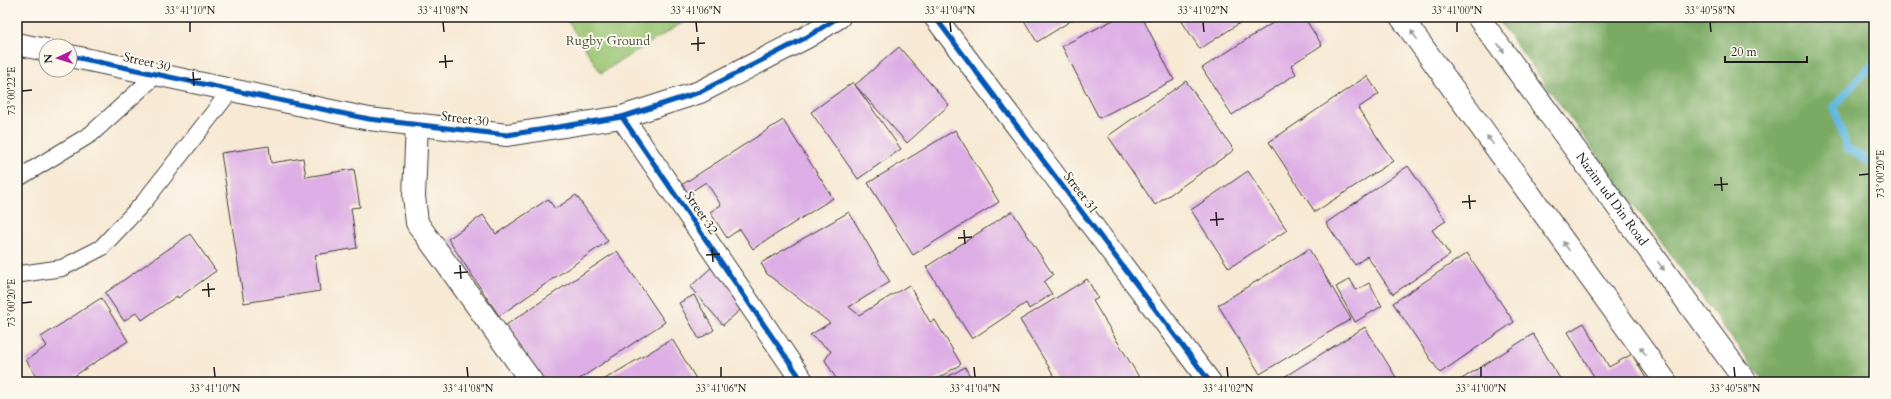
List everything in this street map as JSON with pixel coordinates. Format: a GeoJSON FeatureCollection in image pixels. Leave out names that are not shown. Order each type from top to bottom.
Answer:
{"type":"FeatureCollection","features":[{"type":"Feature","properties":{"kind":"street","name":"Street 30"},"geometry":{"type":"LineString","coordinates":[[78,58],[369,119],[507,135],[622,117],[700,92],[808,37],[839,17]]}},
{"type":"Feature","properties":{"kind":"street","name":"Street 31"},"geometry":{"type":"LineString","coordinates":[[935,17],[1210,382]]}},
{"type":"Feature","properties":{"kind":"street"},"geometry":{"type":"LineString","coordinates":[[1401,17],[1666,382]]}},
{"type":"Feature","properties":{"kind":"street","name":"Nazim ud Din Road"},"geometry":{"type":"LineString","coordinates":[[1478,17],[1746,382]]}},
{"type":"Feature","properties":{"kind":"street"},"geometry":{"type":"LineString","coordinates":[[17,44],[38,48]]}},
{"type":"Feature","properties":{"kind":"street","name":"Street 32"},"geometry":{"type":"LineString","coordinates":[[622,117],[803,382]]}},
{"type":"Feature","properties":{"kind":"street"},"geometry":{"type":"LineString","coordinates":[[417,124],[414,196],[417,223],[532,382]]}},
{"type":"Feature","properties":{"kind":"lane"},"geometry":{"type":"LineString","coordinates":[[17,179],[91,134],[156,75]]}},
{"type":"Feature","properties":{"kind":"lane"},"geometry":{"type":"LineString","coordinates":[[17,273],[21,274],[62,268],[101,248],[144,202],[231,90]]}},
{"type":"Feature","properties":{"kind":"green space","name":"Rugby Ground"},"geometry":{"type":"Polygon","coordinates":[[[565,17],[692,17],[601,73],[565,17]]]}},
{"type":"Feature","properties":{"kind":"green space"},"geometry":{"type":"Polygon","coordinates":[[[1496,17],[1874,17],[1874,382],[1764,382],[1496,17]]]}},
{"type":"Feature","properties":{"kind":"building"},"geometry":{"type":"Polygon","coordinates":[[[1022,17],[1077,17],[1037,42],[1022,17]]]}},
{"type":"Feature","properties":{"kind":"building"},"geometry":{"type":"Polygon","coordinates":[[[1119,17],[1142,17],[1174,80],[1099,118],[1062,46],[1119,17]]]}},
{"type":"Feature","properties":{"kind":"building"},"geometry":{"type":"Polygon","coordinates":[[[1179,17],[1249,17],[1200,49],[1179,17]]]}},
{"type":"Feature","properties":{"kind":"building"},"geometry":{"type":"Polygon","coordinates":[[[1282,17],[1304,17],[1322,45],[1291,65],[1296,74],[1232,115],[1202,68],[1282,17]]]}},
{"type":"Feature","properties":{"kind":"building"},"geometry":{"type":"Polygon","coordinates":[[[899,47],[949,105],[907,143],[855,85],[899,47]]]}},
{"type":"Feature","properties":{"kind":"building"},"geometry":{"type":"Polygon","coordinates":[[[1367,76],[1379,94],[1358,108],[1393,161],[1315,212],[1269,142],[1367,76]]]}},
{"type":"Feature","properties":{"kind":"building"},"geometry":{"type":"Polygon","coordinates":[[[1186,81],[1234,150],[1155,205],[1108,136],[1186,81]]]}},
{"type":"Feature","properties":{"kind":"building"},"geometry":{"type":"Polygon","coordinates":[[[853,82],[901,149],[858,179],[811,112],[853,82]]]}},
{"type":"Feature","properties":{"kind":"building"},"geometry":{"type":"Polygon","coordinates":[[[783,120],[833,198],[753,249],[740,229],[727,238],[710,212],[721,205],[706,182],[681,198],[675,189],[783,120]]]}},
{"type":"Feature","properties":{"kind":"building"},"geometry":{"type":"Polygon","coordinates":[[[955,130],[999,202],[913,255],[868,183],[955,130]]]}},
{"type":"Feature","properties":{"kind":"building"},"geometry":{"type":"Polygon","coordinates":[[[269,146],[271,163],[303,158],[306,177],[354,169],[360,207],[351,208],[357,248],[315,255],[320,291],[244,303],[221,153],[269,146]]]}},
{"type":"Feature","properties":{"kind":"building"},"geometry":{"type":"Polygon","coordinates":[[[1408,166],[1446,221],[1432,230],[1450,255],[1393,294],[1367,256],[1355,265],[1326,223],[1408,166]]]}},
{"type":"Feature","properties":{"kind":"building"},"geometry":{"type":"Polygon","coordinates":[[[1248,171],[1287,230],[1229,268],[1191,210],[1248,171]]]}},
{"type":"Feature","properties":{"kind":"building"},"geometry":{"type":"Polygon","coordinates":[[[576,195],[608,241],[499,316],[448,239],[483,215],[496,234],[548,199],[555,209],[576,195]]]}},
{"type":"Feature","properties":{"kind":"building"},"geometry":{"type":"Polygon","coordinates":[[[1012,211],[1053,275],[1044,282],[1052,294],[1029,309],[1026,303],[972,339],[926,267],[1012,211]]]}},
{"type":"Feature","properties":{"kind":"building"},"geometry":{"type":"Polygon","coordinates":[[[849,212],[890,282],[849,307],[859,315],[909,285],[930,322],[935,320],[961,364],[932,382],[838,382],[825,360],[831,351],[810,335],[830,323],[767,274],[761,263],[849,212]]]}},
{"type":"Feature","properties":{"kind":"building"},"geometry":{"type":"Polygon","coordinates":[[[190,234],[216,271],[178,298],[177,296],[142,320],[137,312],[124,321],[105,293],[190,234]]]}},
{"type":"Feature","properties":{"kind":"building"},"geometry":{"type":"Polygon","coordinates":[[[1309,249],[1351,319],[1260,374],[1218,305],[1309,249]]]}},
{"type":"Feature","properties":{"kind":"building"},"geometry":{"type":"Polygon","coordinates":[[[617,251],[665,322],[575,382],[541,382],[503,327],[617,251]]]}},
{"type":"Feature","properties":{"kind":"building"},"geometry":{"type":"Polygon","coordinates":[[[1467,253],[1514,322],[1440,373],[1393,303],[1467,253]]]}},
{"type":"Feature","properties":{"kind":"building"},"geometry":{"type":"Polygon","coordinates":[[[714,265],[747,304],[723,325],[690,287],[714,265]]]}},
{"type":"Feature","properties":{"kind":"building"},"geometry":{"type":"Polygon","coordinates":[[[1087,279],[1098,298],[1093,301],[1142,382],[1058,382],[1020,320],[1087,279]]]}},
{"type":"Feature","properties":{"kind":"building"},"geometry":{"type":"Polygon","coordinates":[[[1350,279],[1356,290],[1369,283],[1382,306],[1355,322],[1336,287],[1350,279]]]}},
{"type":"Feature","properties":{"kind":"building"},"geometry":{"type":"Polygon","coordinates":[[[694,295],[714,330],[699,339],[679,303],[694,295]]]}},
{"type":"Feature","properties":{"kind":"building"},"geometry":{"type":"Polygon","coordinates":[[[101,298],[128,341],[65,382],[62,378],[56,382],[40,382],[26,360],[47,346],[41,337],[101,298]]]}},
{"type":"Feature","properties":{"kind":"building"},"geometry":{"type":"Polygon","coordinates":[[[1584,323],[1609,367],[1632,354],[1647,380],[1643,382],[1597,382],[1568,332],[1584,323]]]}},
{"type":"Feature","properties":{"kind":"building"},"geometry":{"type":"Polygon","coordinates":[[[1365,327],[1399,382],[1287,382],[1284,377],[1365,327]]]}},
{"type":"Feature","properties":{"kind":"building"},"geometry":{"type":"Polygon","coordinates":[[[1533,334],[1562,382],[1457,382],[1533,334]]]}},
{"type":"Feature","properties":{"kind":"building"},"geometry":{"type":"Polygon","coordinates":[[[672,339],[698,382],[600,382],[672,339]]]}},
{"type":"Feature","properties":{"kind":"building"},"geometry":{"type":"Polygon","coordinates":[[[965,367],[973,382],[939,382],[965,367]]]}},
{"type":"Feature","properties":{"kind":"waterway"},"geometry":{"type":"LineString","coordinates":[[1874,61],[1834,107],[1847,148],[1874,164]]}},
{"type":"Feature","properties":{"kind":"cycle path"},"geometry":{"type":"LineString","coordinates":[[78,58],[369,119],[507,135],[622,117],[700,92],[807,37],[839,17]]}},
{"type":"Feature","properties":{"kind":"cycle path"},"geometry":{"type":"LineString","coordinates":[[935,17],[1210,382]]}},
{"type":"Feature","properties":{"kind":"cycle path"},"geometry":{"type":"LineString","coordinates":[[622,117],[803,382]]}}]}
